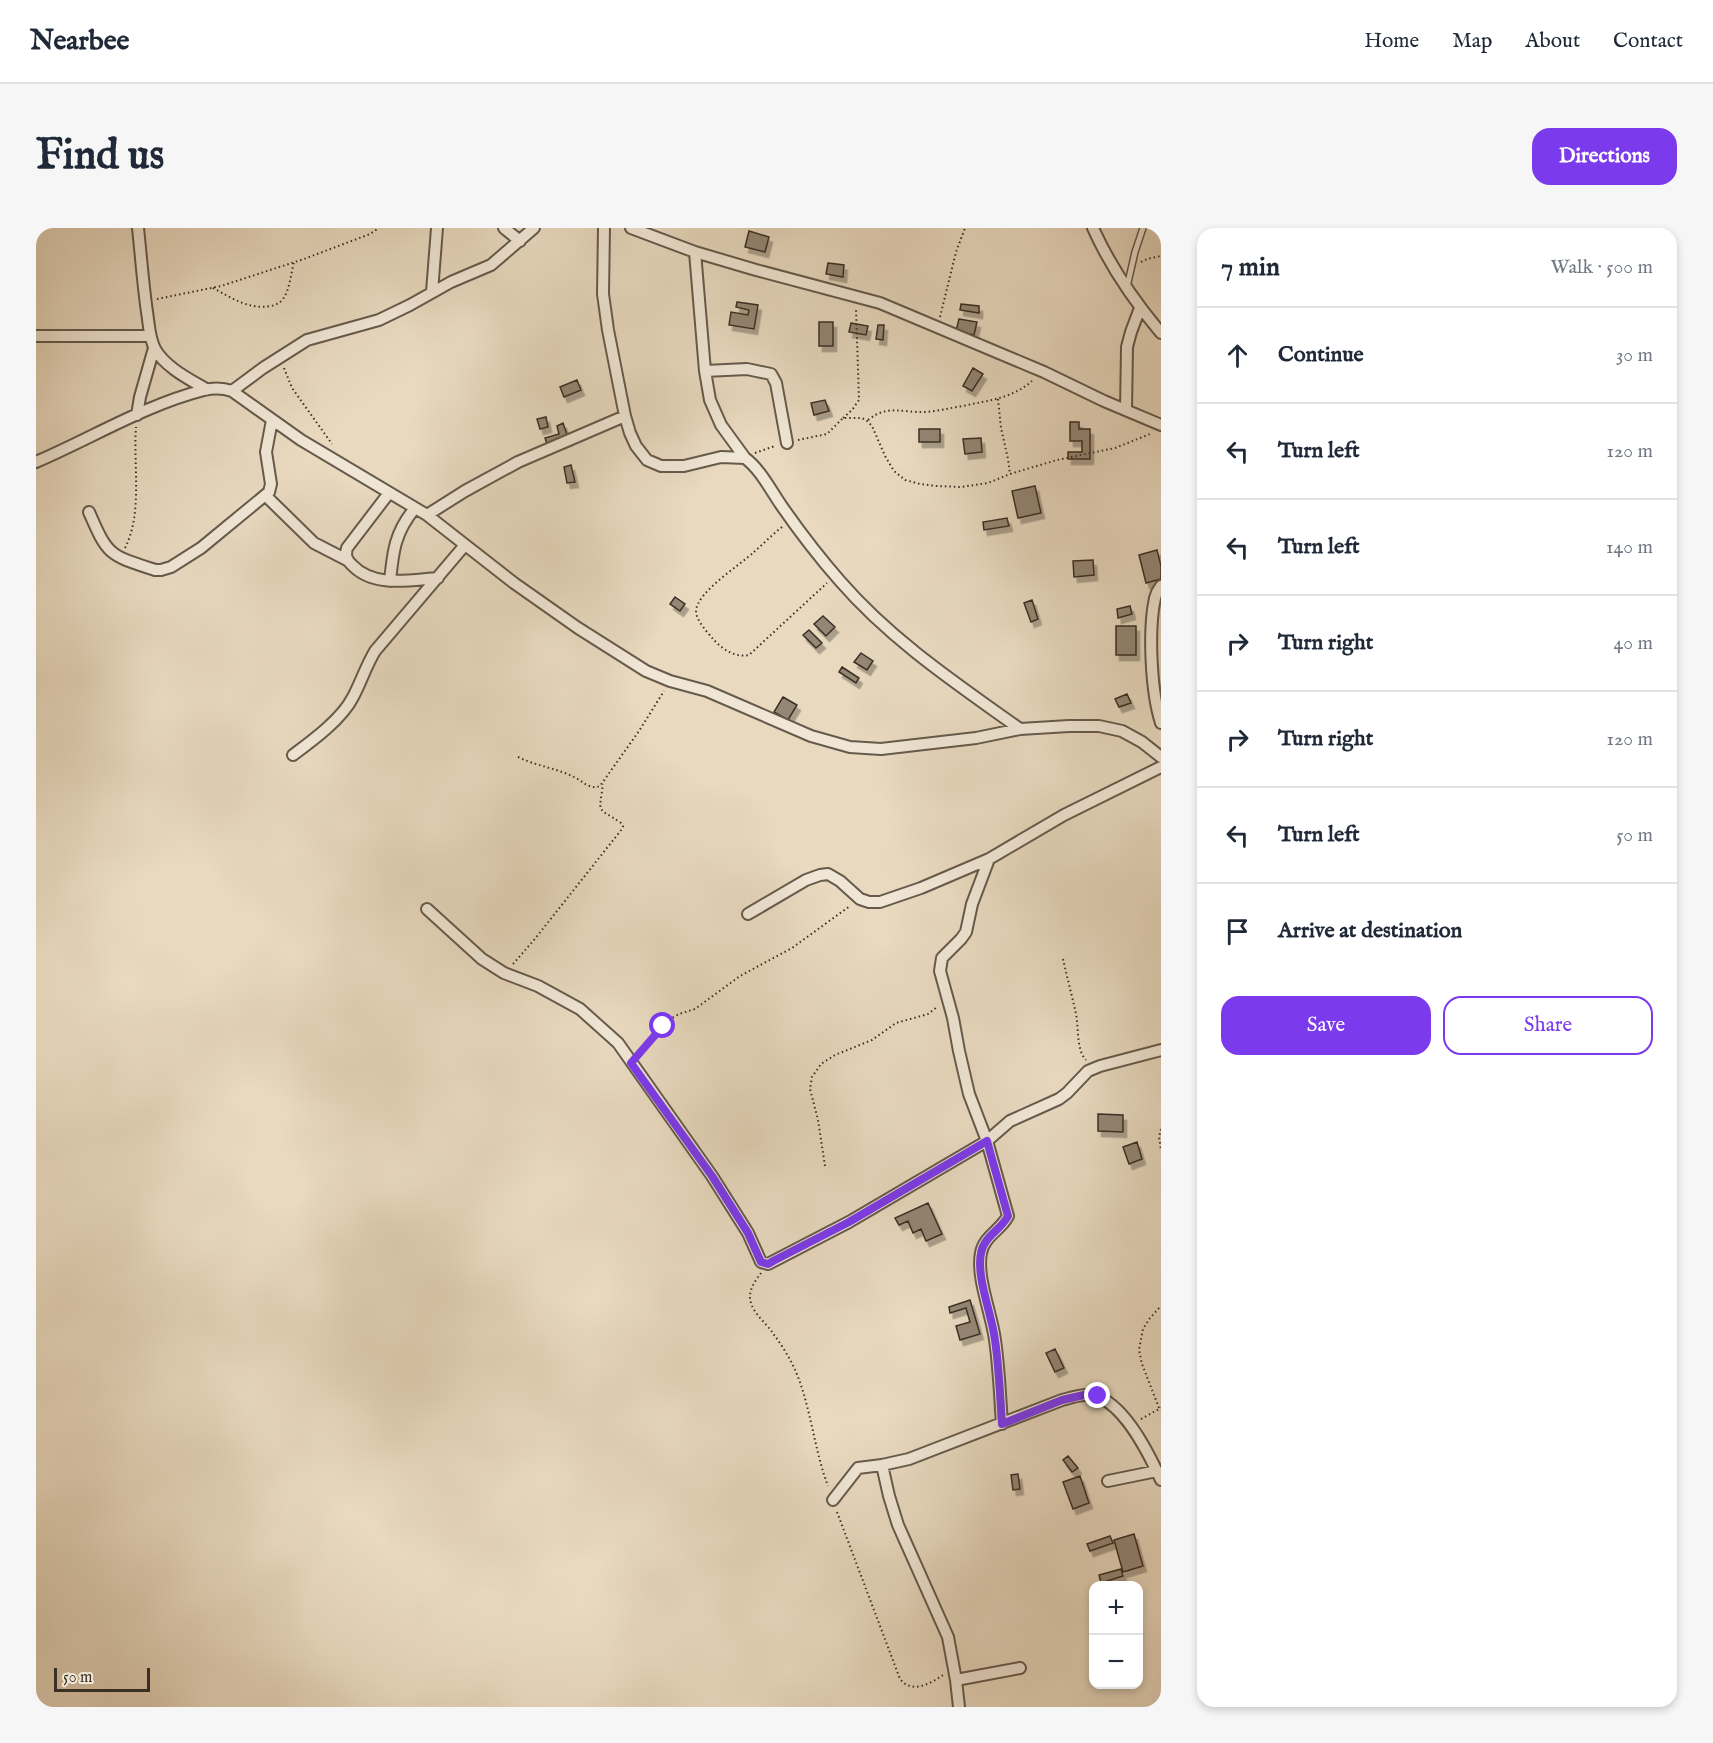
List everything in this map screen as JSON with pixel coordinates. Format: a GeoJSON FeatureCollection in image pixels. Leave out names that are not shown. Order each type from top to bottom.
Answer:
{"type":"FeatureCollection","features":[{"type":"Feature","properties":{"kind":"street"},"geometry":{"type":"LineString","coordinates":[[138,228],[145,301],[154,348],[170,365],[206,389]]}},
{"type":"Feature","properties":{"kind":"street"},"geometry":{"type":"LineString","coordinates":[[432,292],[437,228]]}},
{"type":"Feature","properties":{"kind":"street"},"geometry":{"type":"LineString","coordinates":[[504,228],[520,241]]}},
{"type":"Feature","properties":{"kind":"street"},"geometry":{"type":"LineString","coordinates":[[232,391],[307,340],[379,320],[451,282],[491,265],[534,228]]}},
{"type":"Feature","properties":{"kind":"street"},"geometry":{"type":"LineString","coordinates":[[604,228],[603,294],[608,330],[625,416],[636,446],[647,460],[661,466],[684,466],[720,457],[744,458]]}},
{"type":"Feature","properties":{"kind":"street"},"geometry":{"type":"LineString","coordinates":[[631,228],[695,252],[880,303],[1044,372],[1161,425]]}},
{"type":"Feature","properties":{"kind":"street"},"geometry":{"type":"LineString","coordinates":[[1093,228],[1101,246],[1127,288],[1161,333]]}},
{"type":"Feature","properties":{"kind":"street"},"geometry":{"type":"LineString","coordinates":[[695,252],[705,371],[710,400],[721,425],[744,458],[758,472],[810,547],[863,606],[879,622],[948,678],[1020,729]]}},
{"type":"Feature","properties":{"kind":"street"},"geometry":{"type":"LineString","coordinates":[[1126,410],[1127,347],[1140,308]]}},
{"type":"Feature","properties":{"kind":"street"},"geometry":{"type":"LineString","coordinates":[[36,336],[150,336]]}},
{"type":"Feature","properties":{"kind":"street"},"geometry":{"type":"LineString","coordinates":[[136,415],[154,348]]}},
{"type":"Feature","properties":{"kind":"street"},"geometry":{"type":"LineString","coordinates":[[705,371],[747,369],[771,374],[776,382],[787,443]]}},
{"type":"Feature","properties":{"kind":"street"},"geometry":{"type":"LineString","coordinates":[[36,462],[152,408],[206,389],[223,388],[232,391],[300,440],[427,515],[578,628],[646,671],[670,681],[706,691],[811,736],[850,747],[881,749],[976,738],[1020,729],[1099,726],[1122,731],[1142,742],[1161,757]]}},
{"type":"Feature","properties":{"kind":"street"},"geometry":{"type":"LineString","coordinates":[[427,515],[518,462],[625,416]]}},
{"type":"Feature","properties":{"kind":"street"},"geometry":{"type":"LineString","coordinates":[[89,512],[105,546],[119,558],[155,570],[171,567],[201,548],[269,492],[271,484],[266,452],[272,420]]}},
{"type":"Feature","properties":{"kind":"street"},"geometry":{"type":"LineString","coordinates":[[347,560],[347,548],[389,493]]}},
{"type":"Feature","properties":{"kind":"street"},"geometry":{"type":"LineString","coordinates":[[266,496],[314,543],[347,560],[364,575],[390,581],[438,578]]}},
{"type":"Feature","properties":{"kind":"street"},"geometry":{"type":"LineString","coordinates":[[390,581],[396,539],[405,520],[415,508]]}},
{"type":"Feature","properties":{"kind":"street"},"geometry":{"type":"LineString","coordinates":[[293,755],[317,737],[350,703],[365,667],[375,651],[465,544]]}},
{"type":"Feature","properties":{"kind":"street"},"geometry":{"type":"LineString","coordinates":[[1161,586],[1155,596],[1152,625],[1153,687],[1161,723]]}},
{"type":"Feature","properties":{"kind":"street"},"geometry":{"type":"LineString","coordinates":[[748,914],[806,880],[820,875],[828,874],[840,881],[860,899],[869,902],[880,902],[921,888],[989,859],[1064,814],[1161,767]]}},
{"type":"Feature","properties":{"kind":"street"},"geometry":{"type":"LineString","coordinates":[[989,859],[972,904],[966,932],[942,958],[940,971],[953,1018],[969,1094],[987,1141],[1008,1216],[1006,1221],[984,1243],[981,1253],[981,1272],[995,1339],[1002,1424]]}},
{"type":"Feature","properties":{"kind":"street"},"geometry":{"type":"LineString","coordinates":[[427,909],[482,959],[504,973],[538,986],[580,1009],[618,1043],[712,1176],[748,1233],[761,1262],[768,1264],[849,1222],[987,1141],[1010,1121],[1059,1099],[1088,1071],[1161,1050]]}},
{"type":"Feature","properties":{"kind":"street"},"geometry":{"type":"LineString","coordinates":[[832,1500],[858,1468],[909,1459],[1062,1400],[1084,1395],[1098,1396],[1112,1405],[1130,1424],[1159,1475],[1108,1481]]}},
{"type":"Feature","properties":{"kind":"street"},"geometry":{"type":"LineString","coordinates":[[882,1465],[898,1526],[948,1637],[959,1707]]}},
{"type":"Feature","properties":{"kind":"street"},"geometry":{"type":"LineString","coordinates":[[956,1680],[1020,1668]]}},
{"type":"Feature","properties":{"kind":"lane"},"geometry":{"type":"LineString","coordinates":[[1127,288],[1143,228]]}},
{"type":"Feature","properties":{"kind":"path"},"geometry":{"type":"LineString","coordinates":[[145,301],[213,288],[294,262],[370,234],[379,228]]}},
{"type":"Feature","properties":{"kind":"path"},"geometry":{"type":"LineString","coordinates":[[936,326],[944,306],[956,252],[965,228]]}},
{"type":"Feature","properties":{"kind":"path"},"geometry":{"type":"LineString","coordinates":[[1131,268],[1147,258],[1161,256]]}},
{"type":"Feature","properties":{"kind":"path"},"geometry":{"type":"LineString","coordinates":[[213,288],[241,303],[252,306],[277,305],[283,300],[294,262]]}},
{"type":"Feature","properties":{"kind":"path"},"geometry":{"type":"LineString","coordinates":[[744,458],[774,446],[827,434],[859,400],[855,296]]}},
{"type":"Feature","properties":{"kind":"path"},"geometry":{"type":"LineString","coordinates":[[282,355],[286,376],[292,388],[323,430],[340,462]]}},
{"type":"Feature","properties":{"kind":"path"},"geometry":{"type":"LineString","coordinates":[[867,420],[885,410],[936,411],[998,399],[1021,390],[1044,372]]}},
{"type":"Feature","properties":{"kind":"path"},"geometry":{"type":"LineString","coordinates":[[998,399],[1010,474]]}},
{"type":"Feature","properties":{"kind":"path"},"geometry":{"type":"LineString","coordinates":[[119,558],[128,542],[135,508],[136,415]]}},
{"type":"Feature","properties":{"kind":"path"},"geometry":{"type":"LineString","coordinates":[[843,418],[867,420],[894,471],[905,480],[920,484],[961,487],[988,483],[1058,460],[1115,448],[1151,434]]}},
{"type":"Feature","properties":{"kind":"path"},"geometry":{"type":"LineString","coordinates":[[791,520],[712,586],[698,604],[696,616],[708,633],[719,645],[732,653],[749,655],[835,575]]}},
{"type":"Feature","properties":{"kind":"path"},"geometry":{"type":"LineString","coordinates":[[504,973],[534,940],[622,829],[621,823],[602,812],[600,808],[603,784],[670,681]]}},
{"type":"Feature","properties":{"kind":"path"},"geometry":{"type":"LineString","coordinates":[[518,757],[576,777],[590,787],[596,788],[603,784]]}},
{"type":"Feature","properties":{"kind":"path"},"geometry":{"type":"LineString","coordinates":[[631,1063],[652,1037],[672,1018],[695,1010],[740,976],[792,948],[860,899]]}},
{"type":"Feature","properties":{"kind":"path"},"geometry":{"type":"LineString","coordinates":[[1063,959],[1084,1058],[1100,1066]]}},
{"type":"Feature","properties":{"kind":"path"},"geometry":{"type":"LineString","coordinates":[[825,1166],[818,1120],[810,1089],[812,1077],[821,1064],[872,1040],[896,1023],[928,1014],[947,1000]]}},
{"type":"Feature","properties":{"kind":"path"},"geometry":{"type":"LineString","coordinates":[[1161,1129],[1159,1137],[1161,1150]]}},
{"type":"Feature","properties":{"kind":"path"},"geometry":{"type":"LineString","coordinates":[[1130,1424],[1160,1408],[1142,1365],[1139,1350],[1143,1329],[1161,1306]]}},
{"type":"Feature","properties":{"kind":"building"},"geometry":{"type":"Polygon","coordinates":[[[749,231],[769,237],[765,252],[745,247],[749,231]]]}},
{"type":"Feature","properties":{"kind":"building"},"geometry":{"type":"Polygon","coordinates":[[[828,263],[844,265],[843,277],[826,274],[828,263]]]}},
{"type":"Feature","properties":{"kind":"building"},"geometry":{"type":"Polygon","coordinates":[[[737,302],[758,305],[754,329],[729,325],[731,312],[748,315],[749,310],[736,307],[737,302]]]}},
{"type":"Feature","properties":{"kind":"building"},"geometry":{"type":"Polygon","coordinates":[[[961,304],[979,306],[979,313],[960,310],[961,304]]]}},
{"type":"Feature","properties":{"kind":"building"},"geometry":{"type":"Polygon","coordinates":[[[959,319],[977,322],[974,335],[956,331],[959,319]]]}},
{"type":"Feature","properties":{"kind":"building"},"geometry":{"type":"Polygon","coordinates":[[[819,322],[833,322],[833,346],[819,346],[819,322]]]}},
{"type":"Feature","properties":{"kind":"building"},"geometry":{"type":"Polygon","coordinates":[[[851,323],[868,326],[866,335],[849,332],[851,323]]]}},
{"type":"Feature","properties":{"kind":"building"},"geometry":{"type":"Polygon","coordinates":[[[878,325],[884,325],[883,340],[876,339],[878,325]]]}},
{"type":"Feature","properties":{"kind":"building"},"geometry":{"type":"Polygon","coordinates":[[[973,368],[983,374],[972,391],[963,386],[973,368]]]}},
{"type":"Feature","properties":{"kind":"building"},"geometry":{"type":"Polygon","coordinates":[[[577,380],[581,390],[564,397],[560,387],[577,380]]]}},
{"type":"Feature","properties":{"kind":"building"},"geometry":{"type":"Polygon","coordinates":[[[825,400],[829,411],[814,415],[811,403],[825,400]]]}},
{"type":"Feature","properties":{"kind":"building"},"geometry":{"type":"Polygon","coordinates":[[[546,417],[548,427],[540,429],[537,419],[546,417]]]}},
{"type":"Feature","properties":{"kind":"building"},"geometry":{"type":"Polygon","coordinates":[[[1070,422],[1079,422],[1079,429],[1090,429],[1090,459],[1068,459],[1068,452],[1082,452],[1082,441],[1070,441],[1070,422]]]}},
{"type":"Feature","properties":{"kind":"building"},"geometry":{"type":"Polygon","coordinates":[[[563,423],[569,440],[548,447],[545,438],[559,434],[557,426],[563,423]]]}},
{"type":"Feature","properties":{"kind":"building"},"geometry":{"type":"Polygon","coordinates":[[[919,429],[940,429],[940,442],[919,442],[919,429]]]}},
{"type":"Feature","properties":{"kind":"building"},"geometry":{"type":"Polygon","coordinates":[[[981,438],[982,452],[965,454],[963,439],[981,438]]]}},
{"type":"Feature","properties":{"kind":"building"},"geometry":{"type":"Polygon","coordinates":[[[571,465],[575,482],[567,483],[564,467],[571,465]]]}},
{"type":"Feature","properties":{"kind":"building"},"geometry":{"type":"Polygon","coordinates":[[[1035,486],[1041,513],[1018,518],[1012,491],[1035,486]]]}},
{"type":"Feature","properties":{"kind":"building"},"geometry":{"type":"Polygon","coordinates":[[[1007,518],[1009,526],[984,530],[983,522],[1007,518]]]}},
{"type":"Feature","properties":{"kind":"building"},"geometry":{"type":"Polygon","coordinates":[[[1157,550],[1161,579],[1146,583],[1139,555],[1157,550]]]}},
{"type":"Feature","properties":{"kind":"building"},"geometry":{"type":"Polygon","coordinates":[[[1093,560],[1094,575],[1074,577],[1073,561],[1093,560]]]}},
{"type":"Feature","properties":{"kind":"building"},"geometry":{"type":"Polygon","coordinates":[[[675,597],[685,604],[680,611],[670,604],[675,597]]]}},
{"type":"Feature","properties":{"kind":"building"},"geometry":{"type":"Polygon","coordinates":[[[1032,600],[1038,619],[1031,622],[1024,603],[1032,600]]]}},
{"type":"Feature","properties":{"kind":"building"},"geometry":{"type":"Polygon","coordinates":[[[1130,606],[1132,614],[1118,618],[1117,609],[1130,606]]]}},
{"type":"Feature","properties":{"kind":"building"},"geometry":{"type":"Polygon","coordinates":[[[823,616],[835,627],[826,636],[814,624],[823,616]]]}},
{"type":"Feature","properties":{"kind":"building"},"geometry":{"type":"Polygon","coordinates":[[[1116,626],[1136,626],[1136,655],[1116,655],[1116,626]]]}},
{"type":"Feature","properties":{"kind":"building"},"geometry":{"type":"Polygon","coordinates":[[[809,630],[822,643],[816,648],[803,635],[809,630]]]}},
{"type":"Feature","properties":{"kind":"building"},"geometry":{"type":"Polygon","coordinates":[[[861,653],[873,661],[867,670],[854,662],[861,653]]]}},
{"type":"Feature","properties":{"kind":"building"},"geometry":{"type":"Polygon","coordinates":[[[842,667],[859,678],[856,683],[839,672],[842,667]]]}},
{"type":"Feature","properties":{"kind":"building"},"geometry":{"type":"Polygon","coordinates":[[[1127,694],[1131,703],[1119,707],[1115,699],[1127,694]]]}},
{"type":"Feature","properties":{"kind":"building"},"geometry":{"type":"Polygon","coordinates":[[[783,697],[797,705],[788,720],[774,712],[783,697]]]}},
{"type":"Feature","properties":{"kind":"building"},"geometry":{"type":"Polygon","coordinates":[[[1098,1114],[1123,1115],[1123,1132],[1098,1131],[1098,1114]]]}},
{"type":"Feature","properties":{"kind":"building"},"geometry":{"type":"Polygon","coordinates":[[[1137,1142],[1142,1159],[1129,1164],[1123,1147],[1137,1142]]]}},
{"type":"Feature","properties":{"kind":"building"},"geometry":{"type":"Polygon","coordinates":[[[928,1203],[942,1234],[926,1241],[921,1229],[913,1233],[908,1221],[899,1225],[895,1218],[928,1203]]]}},
{"type":"Feature","properties":{"kind":"building"},"geometry":{"type":"Polygon","coordinates":[[[970,1300],[980,1334],[960,1340],[956,1326],[970,1322],[966,1308],[950,1313],[949,1307],[970,1300]]]}},
{"type":"Feature","properties":{"kind":"building"},"geometry":{"type":"Polygon","coordinates":[[[1055,1349],[1064,1368],[1055,1372],[1046,1353],[1055,1349]]]}},
{"type":"Feature","properties":{"kind":"building"},"geometry":{"type":"Polygon","coordinates":[[[1068,1456],[1078,1468],[1072,1472],[1063,1460],[1068,1456]]]}},
{"type":"Feature","properties":{"kind":"building"},"geometry":{"type":"Polygon","coordinates":[[[1018,1474],[1020,1489],[1013,1490],[1011,1475],[1018,1474]]]}},
{"type":"Feature","properties":{"kind":"building"},"geometry":{"type":"Polygon","coordinates":[[[1080,1476],[1089,1503],[1073,1509],[1063,1482],[1080,1476]]]}},
{"type":"Feature","properties":{"kind":"building"},"geometry":{"type":"Polygon","coordinates":[[[1134,1534],[1143,1566],[1123,1572],[1114,1540],[1134,1534]]]}},
{"type":"Feature","properties":{"kind":"building"},"geometry":{"type":"Polygon","coordinates":[[[1110,1536],[1113,1543],[1090,1551],[1087,1544],[1110,1536]]]}},
{"type":"Feature","properties":{"kind":"building"},"geometry":{"type":"Polygon","coordinates":[[[1121,1569],[1123,1576],[1100,1581],[1099,1575],[1121,1569]]]}},
{"type":"Feature","properties":{"kind":"route"},"geometry":{"type":"LineString","coordinates":[[663,1026],[631,1063],[712,1176],[748,1233],[761,1262],[768,1264],[849,1222],[987,1141],[1008,1216],[1006,1221],[984,1243],[981,1253],[981,1272],[999,1371],[1002,1424],[1062,1400],[1084,1395],[1098,1396]]}}]}
